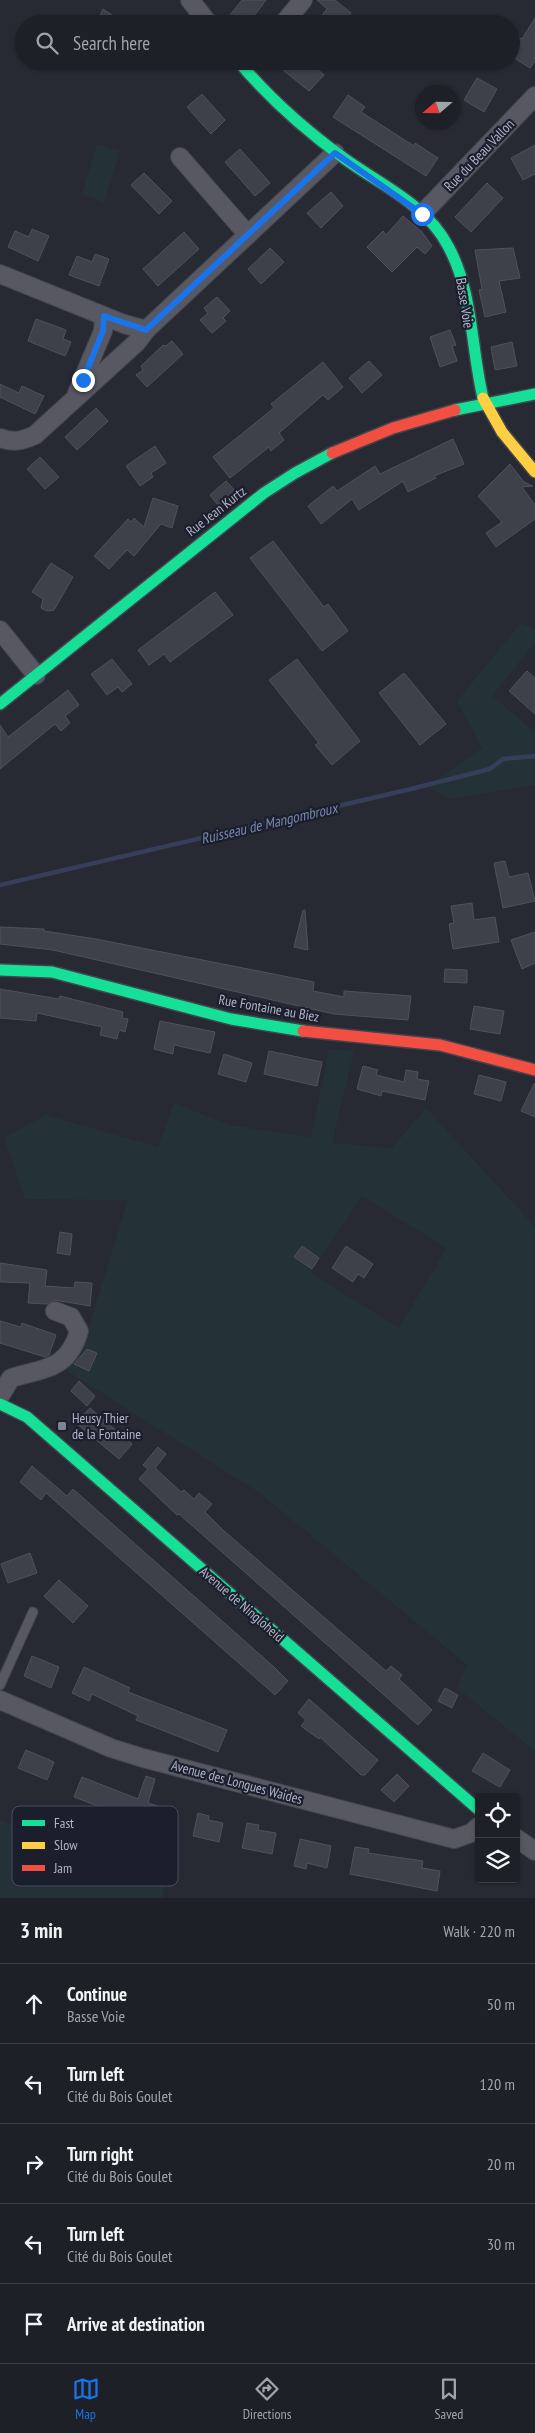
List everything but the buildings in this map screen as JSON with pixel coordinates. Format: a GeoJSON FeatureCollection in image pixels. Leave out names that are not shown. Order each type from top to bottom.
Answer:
{"type":"FeatureCollection","features":[{"type":"Feature","properties":{"kind":"street"},"geometry":{"type":"LineString","coordinates":[[190,0],[202,15]]}},
{"type":"Feature","properties":{"kind":"street"},"geometry":{"type":"LineString","coordinates":[[290,15],[303,0]]}},
{"type":"Feature","properties":{"kind":"street","name":"Basse Voie"},"geometry":{"type":"LineString","coordinates":[[249,70],[262,88],[335,153],[422,214],[439,230],[452,252],[462,278],[471,342],[485,403],[493,419],[535,472]]}},
{"type":"Feature","properties":{"kind":"street","name":"Rue du Beau Vallon"},"geometry":{"type":"LineString","coordinates":[[422,214],[535,96]]}},
{"type":"Feature","properties":{"kind":"street"},"geometry":{"type":"LineString","coordinates":[[0,438],[12,442],[24,440],[35,435],[137,342],[146,330],[335,153]]}},
{"type":"Feature","properties":{"kind":"street"},"geometry":{"type":"LineString","coordinates":[[180,158],[248,235]]}},
{"type":"Feature","properties":{"kind":"street"},"geometry":{"type":"LineString","coordinates":[[0,274],[104,316],[146,330]]}},
{"type":"Feature","properties":{"kind":"street"},"geometry":{"type":"LineString","coordinates":[[75,398],[103,331],[104,316]]}},
{"type":"Feature","properties":{"kind":"street","name":"Rue Jean Kurtz"},"geometry":{"type":"LineString","coordinates":[[0,704],[264,493],[306,466],[342,446],[382,430],[439,413],[535,394]]}},
{"type":"Feature","properties":{"kind":"street"},"geometry":{"type":"LineString","coordinates":[[0,630],[36,674]]}},
{"type":"Feature","properties":{"kind":"street","name":"Rue Fontaine au Biez"},"geometry":{"type":"LineString","coordinates":[[0,970],[52,972],[113,990],[231,1019],[311,1032],[440,1045],[535,1070]]}},
{"type":"Feature","properties":{"kind":"street"},"geometry":{"type":"LineString","coordinates":[[0,1396],[11,1378],[50,1368],[75,1346],[79,1331],[71,1317],[55,1311]]}},
{"type":"Feature","properties":{"kind":"street","name":"Avenue de Ningloheid"},"geometry":{"type":"LineString","coordinates":[[0,1404],[27,1417],[475,1807]]}},
{"type":"Feature","properties":{"kind":"street","name":"Avenue des Longues Waides"},"geometry":{"type":"LineString","coordinates":[[0,1700],[111,1748],[143,1758],[454,1839],[471,1833],[475,1830]]}},
{"type":"Feature","properties":{"kind":"street"},"geometry":{"type":"LineString","coordinates":[[520,1841],[535,1851]]}},
{"type":"Feature","properties":{"kind":"lane"},"geometry":{"type":"LineString","coordinates":[[0,1686],[33,1612]]}},
{"type":"Feature","properties":{"kind":"shaded area"},"geometry":{"type":"Polygon","coordinates":[[[97,144],[120,151],[104,202],[82,195],[97,144]]]}},
{"type":"Feature","properties":{"kind":"shaded area"},"geometry":{"type":"Polygon","coordinates":[[[521,623],[535,629],[535,642],[492,696],[535,732],[535,785],[449,799],[427,787],[482,748],[457,701],[521,623]]]}},
{"type":"Feature","properties":{"kind":"shaded area"},"geometry":{"type":"Polygon","coordinates":[[[329,1049],[354,1051],[332,1143],[392,1148],[426,1108],[535,1227],[535,1751],[457,1688],[467,1665],[260,1493],[61,1367],[84,1343],[128,1200],[25,1199],[4,1138],[45,1115],[158,1147],[174,1103],[229,1125],[311,1137],[329,1049]],[[362,1196],[310,1273],[399,1328],[447,1248],[362,1196]]]}},
{"type":"Feature","properties":{"kind":"shaded area"},"geometry":{"type":"Polygon","coordinates":[[[0,1820],[12,1826],[12,1886],[165,1886],[162,1898],[0,1898],[0,1820]]]}},
{"type":"Feature","properties":{"kind":"waterway","name":"Ruisseau de Mangombroux"},"geometry":{"type":"LineString","coordinates":[[0,885],[411,789],[490,769],[503,759],[535,756]]}},
{"type":"Feature","properties":{"kind":"traffic: fast"},"geometry":{"type":"LineString","coordinates":[[246,70],[275,101],[316,137],[416,207],[439,232],[456,263],[462,282],[467,301],[483,398]]}},
{"type":"Feature","properties":{"kind":"traffic: fast"},"geometry":{"type":"LineString","coordinates":[[455,410],[535,394]]}},
{"type":"Feature","properties":{"kind":"traffic: fast"},"geometry":{"type":"LineString","coordinates":[[0,704],[264,493],[295,473],[332,453]]}},
{"type":"Feature","properties":{"kind":"traffic: fast"},"geometry":{"type":"LineString","coordinates":[[0,970],[52,972],[231,1019],[303,1031]]}},
{"type":"Feature","properties":{"kind":"traffic: fast"},"geometry":{"type":"LineString","coordinates":[[0,1404],[27,1417],[475,1807]]}},
{"type":"Feature","properties":{"kind":"traffic: slow"},"geometry":{"type":"LineString","coordinates":[[483,398],[502,432],[535,472]]}},
{"type":"Feature","properties":{"kind":"traffic: jam"},"geometry":{"type":"LineString","coordinates":[[332,453],[393,428],[455,410]]}},
{"type":"Feature","properties":{"kind":"traffic: jam"},"geometry":{"type":"LineString","coordinates":[[303,1031],[440,1045],[535,1070]]}},
{"type":"Feature","properties":{"kind":"place","name":"Heusy Thier de la Fontaine"},"geometry":{"type":"Point","coordinates":[62,1426]}},
{"type":"Feature","properties":{"kind":"route"},"geometry":{"type":"LineString","coordinates":[[83,380],[103,331],[104,316],[146,330],[335,153],[422,214]]}}]}
